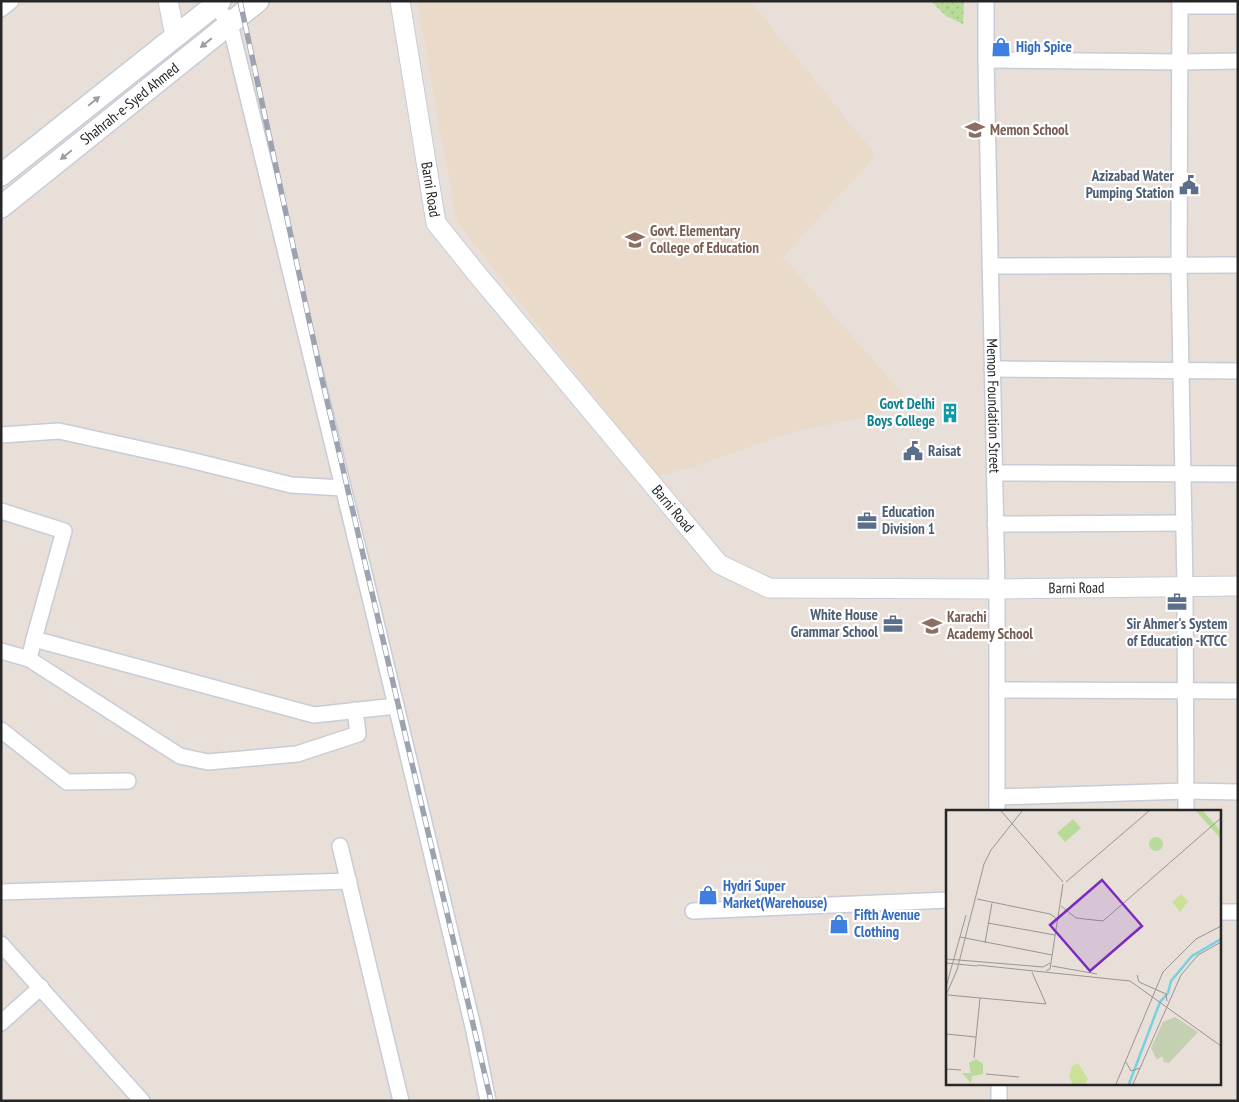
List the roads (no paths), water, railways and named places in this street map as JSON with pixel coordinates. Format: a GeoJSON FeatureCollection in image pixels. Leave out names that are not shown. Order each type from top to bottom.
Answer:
{"type":"FeatureCollection","features":[{"type":"Feature","properties":{"kind":"main road","name":"Shahrah-e-Syed Ahmed"},"geometry":{"type":"LineString","coordinates":[[1,207],[258,1]]}},
{"type":"Feature","properties":{"kind":"main road","name":"Shahrah-e-Syed Ahmed"},"geometry":{"type":"LineString","coordinates":[[1,175],[218,3]]}},
{"type":"Feature","properties":{"kind":"street"},"geometry":{"type":"LineString","coordinates":[[1,9],[11,1]]}},
{"type":"Feature","properties":{"kind":"street"},"geometry":{"type":"LineString","coordinates":[[168,1],[175,36]]}},
{"type":"Feature","properties":{"kind":"street","name":"Barni Road"},"geometry":{"type":"LineString","coordinates":[[400,1],[436,223],[476,274],[719,564],[769,588],[997,589],[1238,586]]}},
{"type":"Feature","properties":{"kind":"street","name":"Memon Foundation Street"},"geometry":{"type":"LineString","coordinates":[[986,1],[997,589],[997,804]]}},
{"type":"Feature","properties":{"kind":"street"},"geometry":{"type":"LineString","coordinates":[[218,3],[230,24],[474,1031],[488,1101]]}},
{"type":"Feature","properties":{"kind":"street"},"geometry":{"type":"LineString","coordinates":[[1186,810],[1185,587],[1179,265],[1180,4],[1238,6]]}},
{"type":"Feature","properties":{"kind":"street"},"geometry":{"type":"LineString","coordinates":[[986,60],[1238,61]]}},
{"type":"Feature","properties":{"kind":"street"},"geometry":{"type":"LineString","coordinates":[[990,266],[1238,265]]}},
{"type":"Feature","properties":{"kind":"street"},"geometry":{"type":"LineString","coordinates":[[992,369],[1238,372]]}},
{"type":"Feature","properties":{"kind":"street"},"geometry":{"type":"LineString","coordinates":[[1,435],[59,431],[291,485],[343,488]]}},
{"type":"Feature","properties":{"kind":"street"},"geometry":{"type":"LineString","coordinates":[[994,473],[1238,474]]}},
{"type":"Feature","properties":{"kind":"street"},"geometry":{"type":"LineString","coordinates":[[1,511],[64,531],[29,659]]}},
{"type":"Feature","properties":{"kind":"street"},"geometry":{"type":"LineString","coordinates":[[995,524],[1184,524]]}},
{"type":"Feature","properties":{"kind":"street"},"geometry":{"type":"LineString","coordinates":[[34,639],[314,715],[396,706]]}},
{"type":"Feature","properties":{"kind":"street"},"geometry":{"type":"LineString","coordinates":[[1,651],[29,659],[180,756],[208,762],[297,754],[358,734],[355,710]]}},
{"type":"Feature","properties":{"kind":"street"},"geometry":{"type":"LineString","coordinates":[[997,690],[1238,691]]}},
{"type":"Feature","properties":{"kind":"street"},"geometry":{"type":"LineString","coordinates":[[1,730],[67,782],[128,781]]}},
{"type":"Feature","properties":{"kind":"street"},"geometry":{"type":"LineString","coordinates":[[997,804],[1186,791],[1238,792]]}},
{"type":"Feature","properties":{"kind":"street"},"geometry":{"type":"LineString","coordinates":[[340,846],[401,1101]]}},
{"type":"Feature","properties":{"kind":"street"},"geometry":{"type":"LineString","coordinates":[[1,892],[349,881]]}},
{"type":"Feature","properties":{"kind":"street"},"geometry":{"type":"LineString","coordinates":[[693,911],[946,900]]}},
{"type":"Feature","properties":{"kind":"street"},"geometry":{"type":"LineString","coordinates":[[1222,912],[1238,912]]}},
{"type":"Feature","properties":{"kind":"street"},"geometry":{"type":"LineString","coordinates":[[1,944],[142,1101]]}},
{"type":"Feature","properties":{"kind":"street"},"geometry":{"type":"LineString","coordinates":[[1,1023],[40,987]]}},
{"type":"Feature","properties":{"kind":"street"},"geometry":{"type":"LineString","coordinates":[[999,1084],[999,1101]]}},
{"type":"Feature","properties":{"kind":"railway"},"geometry":{"type":"LineString","coordinates":[[240,1],[321,375],[491,1101]]}},
{"type":"Feature","properties":{"kind":"place","name":"High Spice"},"geometry":{"type":"Point","coordinates":[1001,47]}},
{"type":"Feature","properties":{"kind":"place","name":"Memon School"},"geometry":{"type":"Point","coordinates":[975,130]}},
{"type":"Feature","properties":{"kind":"place","name":"Azizabad Water Pumping Station"},"geometry":{"type":"Point","coordinates":[1189,185]}},
{"type":"Feature","properties":{"kind":"place","name":"Govt. Elementary College of Education"},"geometry":{"type":"Point","coordinates":[635,240]}},
{"type":"Feature","properties":{"kind":"place","name":"Govt Delhi Boys College"},"geometry":{"type":"Point","coordinates":[950,413]}},
{"type":"Feature","properties":{"kind":"place","name":"Raisat"},"geometry":{"type":"Point","coordinates":[913,451]}},
{"type":"Feature","properties":{"kind":"place","name":"Education Division 1"},"geometry":{"type":"Point","coordinates":[867,521]}},
{"type":"Feature","properties":{"kind":"place","name":"Sir Ahmer's System of Education -KTCC"},"geometry":{"type":"Point","coordinates":[1177,602]}},
{"type":"Feature","properties":{"kind":"place","name":"White House Grammar School"},"geometry":{"type":"Point","coordinates":[893,624]}},
{"type":"Feature","properties":{"kind":"place","name":"Karachi Academy School"},"geometry":{"type":"Point","coordinates":[932,626]}},
{"type":"Feature","properties":{"kind":"place","name":"Hydri Super Market(Warehouse)"},"geometry":{"type":"Point","coordinates":[708,895]}},
{"type":"Feature","properties":{"kind":"place","name":"Fifth Avenue Clothing"},"geometry":{"type":"Point","coordinates":[839,924]}}]}
